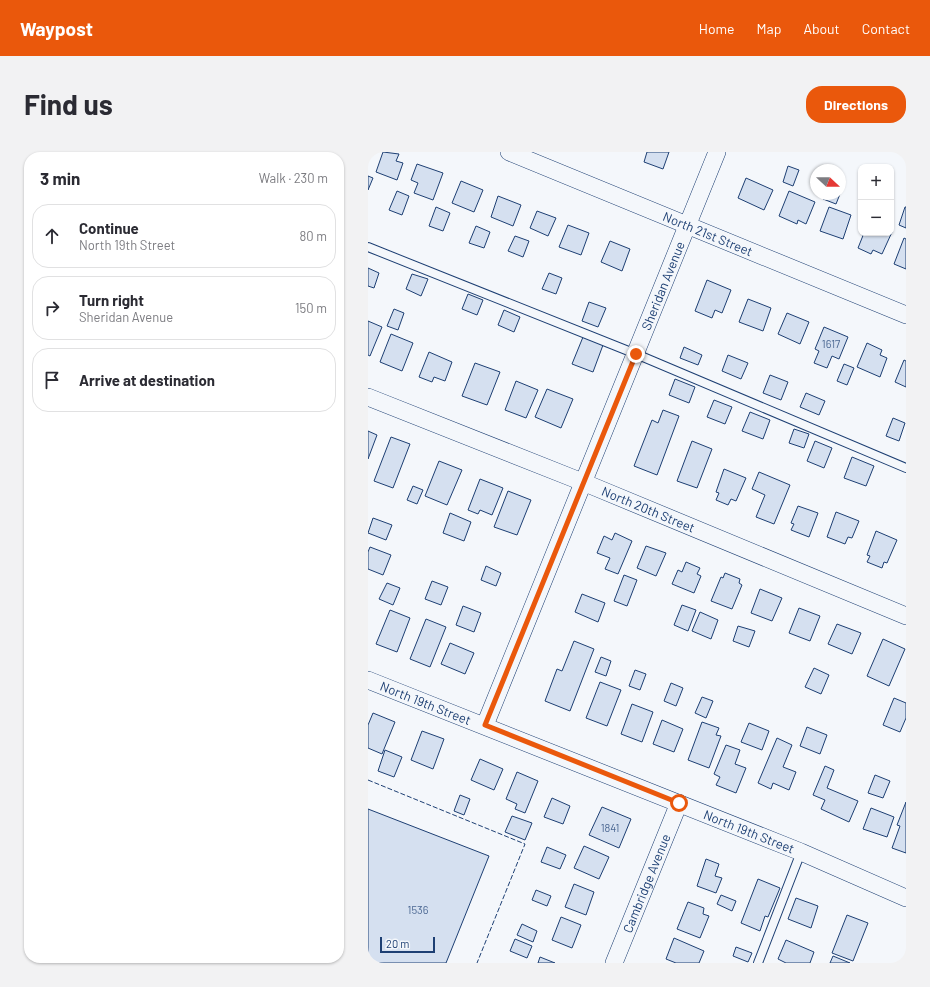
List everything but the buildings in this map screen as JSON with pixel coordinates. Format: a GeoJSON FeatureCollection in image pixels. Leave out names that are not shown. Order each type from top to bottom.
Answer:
{"type":"FeatureCollection","features":[{"type":"Feature","properties":{"kind":"street","name":"North 21st Street"},"geometry":{"type":"LineString","coordinates":[[509,152],[688,224],[906,315]]}},
{"type":"Feature","properties":{"kind":"street","name":"Sheridan Avenue"},"geometry":{"type":"LineString","coordinates":[[485,725],[585,483],[717,152]]}},
{"type":"Feature","properties":{"kind":"street","name":"North 20th Street"},"geometry":{"type":"LineString","coordinates":[[368,397],[585,483],[906,616]]}},
{"type":"Feature","properties":{"kind":"street","name":"North 19th Street"},"geometry":{"type":"LineString","coordinates":[[368,680],[485,725],[801,852],[906,898]]}},
{"type":"Feature","properties":{"kind":"street","name":"Cambridge Avenue"},"geometry":{"type":"LineString","coordinates":[[614,963],[679,803]]}},
{"type":"Feature","properties":{"kind":"lane"},"geometry":{"type":"LineString","coordinates":[[368,247],[636,354],[906,468]]}},
{"type":"Feature","properties":{"kind":"lane"},"geometry":{"type":"LineString","coordinates":[[758,963],[801,852]]}},
{"type":"Feature","properties":{"kind":"fence"},"geometry":{"type":"LineString","coordinates":[[368,780],[525,844],[477,963]]}},
{"type":"Feature","properties":{"kind":"route"},"geometry":{"type":"LineString","coordinates":[[636,354],[585,483],[485,725],[679,803]]}}]}
